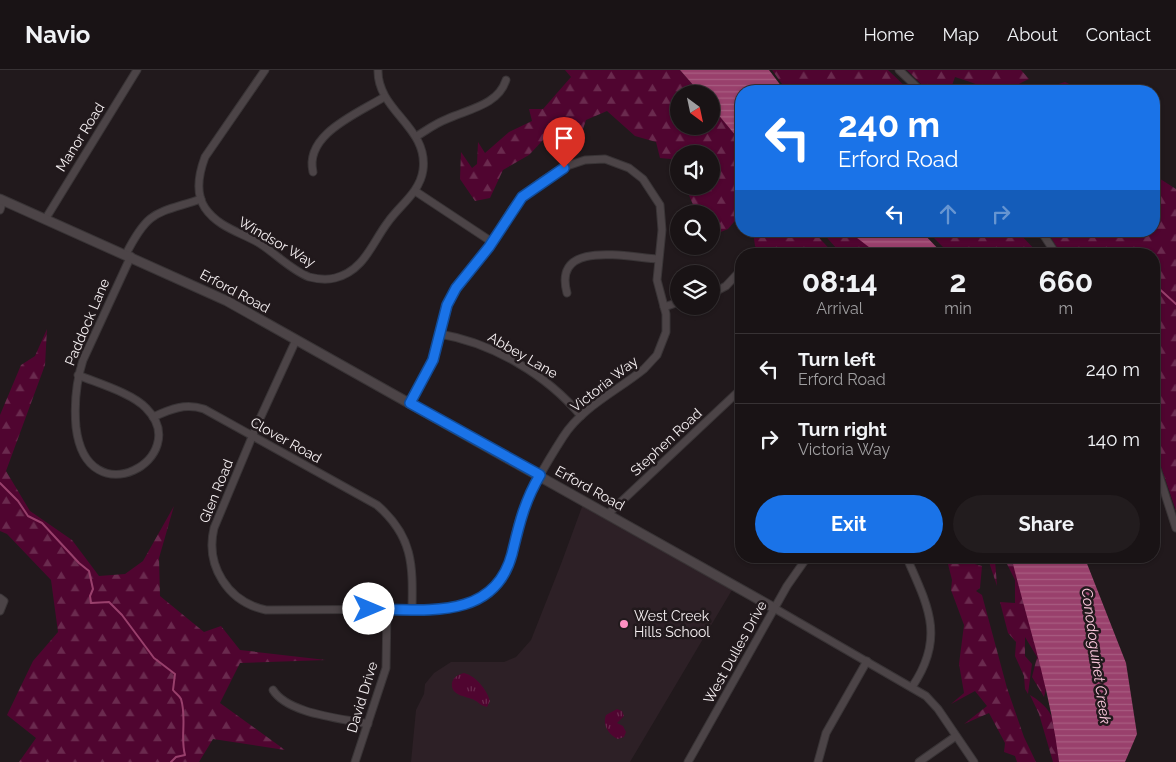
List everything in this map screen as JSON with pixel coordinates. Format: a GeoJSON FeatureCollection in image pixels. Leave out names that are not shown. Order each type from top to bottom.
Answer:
{"type":"FeatureCollection","features":[{"type":"Feature","properties":{"kind":"street","name":"Manor Road"},"geometry":{"type":"LineString","coordinates":[[46,218],[137,70]]}},
{"type":"Feature","properties":{"kind":"street"},"geometry":{"type":"LineString","coordinates":[[201,199],[200,173],[205,157],[265,70]]}},
{"type":"Feature","properties":{"kind":"street","name":"Windsor Way"},"geometry":{"type":"LineString","coordinates":[[201,199],[209,213],[222,225],[257,242],[302,273],[317,279],[328,280],[344,275],[359,266],[394,214],[415,191],[422,178],[424,162],[417,136],[384,97],[378,70]]}},
{"type":"Feature","properties":{"kind":"street"},"geometry":{"type":"LineString","coordinates":[[899,70],[915,85]]}},
{"type":"Feature","properties":{"kind":"street"},"geometry":{"type":"LineString","coordinates":[[417,136],[436,124],[495,98],[504,90],[506,80]]}},
{"type":"Feature","properties":{"kind":"street"},"geometry":{"type":"LineString","coordinates":[[312,172],[311,158],[321,139],[334,128],[384,97]]}},
{"type":"Feature","properties":{"kind":"street","name":"Victoria Way"},"geometry":{"type":"LineString","coordinates":[[410,403],[428,373],[450,298],[492,242],[522,197],[542,181],[579,161],[605,160],[623,165],[638,174],[656,197],[662,221],[657,280],[664,307],[666,332],[662,346],[654,360],[581,416],[563,438],[540,475]]}},
{"type":"Feature","properties":{"kind":"street"},"geometry":{"type":"LineString","coordinates":[[415,191],[492,242]]}},
{"type":"Feature","properties":{"kind":"street","name":"Paddock Lane"},"geometry":{"type":"LineString","coordinates":[[153,417],[158,429],[157,445],[146,464],[127,474],[111,474],[99,470],[87,460],[78,442],[75,402],[78,375],[137,233],[151,216],[166,208],[201,199]]}},
{"type":"Feature","properties":{"kind":"street","name":"Erford Road"},"geometry":{"type":"LineString","coordinates":[[2,200],[129,255],[227,301],[540,475],[912,687],[929,699],[974,762]]}},
{"type":"Feature","properties":{"kind":"street"},"geometry":{"type":"LineString","coordinates":[[0,210],[2,200]]}},
{"type":"Feature","properties":{"kind":"street"},"geometry":{"type":"LineString","coordinates":[[1046,237],[1052,248]]}},
{"type":"Feature","properties":{"kind":"street"},"geometry":{"type":"LineString","coordinates":[[567,293],[565,284],[566,274],[574,264],[588,256],[607,253],[658,259]]}},
{"type":"Feature","properties":{"kind":"street"},"geometry":{"type":"LineString","coordinates":[[720,289],[735,276]]}},
{"type":"Feature","properties":{"kind":"street"},"geometry":{"type":"LineString","coordinates":[[664,307],[670,305]]}},
{"type":"Feature","properties":{"kind":"street","name":"Abbey Lane"},"geometry":{"type":"LineString","coordinates":[[440,334],[480,344],[542,378],[564,395],[581,416]]}},
{"type":"Feature","properties":{"kind":"street","name":"Glen Road"},"geometry":{"type":"LineString","coordinates":[[296,340],[252,435],[212,537],[214,564],[227,588],[252,606],[266,610],[412,609],[460,607],[482,598],[494,587],[509,564],[521,514],[540,475]]}},
{"type":"Feature","properties":{"kind":"street"},"geometry":{"type":"LineString","coordinates":[[78,375],[135,400],[145,406],[153,417]]}},
{"type":"Feature","properties":{"kind":"street","name":"Stephen Road"},"geometry":{"type":"LineString","coordinates":[[608,514],[735,395]]}},
{"type":"Feature","properties":{"kind":"street","name":"Clover Road"},"geometry":{"type":"LineString","coordinates":[[153,417],[177,407],[198,407],[360,495],[385,512],[401,531],[409,550],[412,573],[412,609]]}},
{"type":"Feature","properties":{"kind":"street"},"geometry":{"type":"LineString","coordinates":[[1160,479],[1176,528]]}},
{"type":"Feature","properties":{"kind":"street","name":"West Dulles Drive"},"geometry":{"type":"LineString","coordinates":[[688,762],[774,608],[802,563]]}},
{"type":"Feature","properties":{"kind":"street"},"geometry":{"type":"LineString","coordinates":[[909,563],[929,610],[932,630],[929,655],[912,687]]}},
{"type":"Feature","properties":{"kind":"street"},"geometry":{"type":"LineString","coordinates":[[0,611],[2,600]]}},
{"type":"Feature","properties":{"kind":"street","name":"David Drive"},"geometry":{"type":"LineString","coordinates":[[355,762],[386,668],[387,609]]}},
{"type":"Feature","properties":{"kind":"street"},"geometry":{"type":"LineString","coordinates":[[818,762],[826,733],[867,661]]}},
{"type":"Feature","properties":{"kind":"street"},"geometry":{"type":"LineString","coordinates":[[273,690],[277,696],[292,706],[368,724]]}},
{"type":"Feature","properties":{"kind":"street"},"geometry":{"type":"LineString","coordinates":[[919,762],[956,736]]}},
{"type":"Feature","properties":{"kind":"shaded area","name":"West Creek Hills School"},"geometry":{"type":"Polygon","coordinates":[[[583,504],[732,590],[630,762],[411,762],[416,710],[424,694],[425,684],[434,673],[451,662],[504,662],[516,657],[531,640],[583,504]]]}},
{"type":"Feature","properties":{"kind":"green space"},"geometry":{"type":"Polygon","coordinates":[[[565,70],[680,70],[693,85],[670,85],[670,135],[720,135],[720,117],[735,135],[735,221],[728,229],[720,232],[720,205],[693,205],[689,195],[720,195],[720,145],[670,145],[670,159],[660,158],[656,142],[635,136],[607,111],[586,120],[581,135],[566,129],[555,144],[544,139],[529,155],[503,170],[490,198],[475,201],[460,179],[461,152],[472,168],[477,164],[478,142],[485,153],[509,132],[532,121],[529,109],[543,109],[571,77],[565,70]]]}},
{"type":"Feature","properties":{"kind":"green space"},"geometry":{"type":"Polygon","coordinates":[[[772,70],[888,70],[904,85],[783,85],[772,70]]]}},
{"type":"Feature","properties":{"kind":"green space"},"geometry":{"type":"Polygon","coordinates":[[[907,70],[1021,70],[1029,79],[1017,85],[978,85],[955,77],[952,85],[922,85],[907,70]]]}},
{"type":"Feature","properties":{"kind":"green space"},"geometry":{"type":"Polygon","coordinates":[[[1065,82],[1071,85],[1056,85],[1065,82]]]}},
{"type":"Feature","properties":{"kind":"green space"},"geometry":{"type":"Polygon","coordinates":[[[1160,179],[1176,189],[1176,511],[1160,464],[1160,248],[1057,248],[1051,237],[1160,237],[1160,179]]]}},
{"type":"Feature","properties":{"kind":"green space"},"geometry":{"type":"Polygon","coordinates":[[[754,237],[818,237],[829,248],[757,248],[754,237]]]}},
{"type":"Feature","properties":{"kind":"green space"},"geometry":{"type":"Polygon","coordinates":[[[826,237],[855,237],[874,248],[836,248],[826,237]]]}},
{"type":"Feature","properties":{"kind":"green space"},"geometry":{"type":"Polygon","coordinates":[[[933,237],[1023,237],[1033,248],[944,248],[933,237]]]}},
{"type":"Feature","properties":{"kind":"green space"},"geometry":{"type":"Polygon","coordinates":[[[47,329],[45,365],[6,471],[30,511],[72,540],[99,576],[125,574],[143,561],[174,506],[159,558],[160,596],[204,632],[221,626],[240,650],[326,660],[240,663],[220,703],[285,750],[213,739],[199,762],[19,762],[36,738],[7,715],[33,661],[58,632],[51,580],[7,534],[0,531],[0,415],[21,365],[35,356],[47,329]]]}},
{"type":"Feature","properties":{"kind":"green space"},"geometry":{"type":"Polygon","coordinates":[[[948,563],[971,563],[982,566],[980,588],[976,591],[982,595],[1007,688],[1024,737],[1036,762],[1017,762],[1015,756],[1004,752],[1005,743],[989,713],[964,724],[987,706],[975,691],[951,704],[964,693],[959,664],[964,625],[951,590],[952,580],[948,563]]]}},
{"type":"Feature","properties":{"kind":"green space"},"geometry":{"type":"Polygon","coordinates":[[[989,563],[995,563],[997,586],[989,563]]]}},
{"type":"Feature","properties":{"kind":"green space"},"geometry":{"type":"Polygon","coordinates":[[[1006,563],[1017,563],[1028,595],[1024,604],[1035,626],[1046,661],[1047,673],[1044,697],[1032,677],[1037,657],[1025,637],[1025,656],[1032,664],[1028,694],[1025,689],[1024,676],[1015,656],[1016,642],[1008,633],[1000,602],[1015,603],[1015,580],[1006,563]]]}},
{"type":"Feature","properties":{"kind":"green space"},"geometry":{"type":"Polygon","coordinates":[[[464,673],[477,680],[484,688],[490,701],[487,707],[454,691],[452,683],[454,679],[464,673]]]}},
{"type":"Feature","properties":{"kind":"green space"},"geometry":{"type":"Polygon","coordinates":[[[1030,695],[1047,709],[1051,716],[1056,731],[1059,762],[1053,762],[1039,714],[1030,695]]]}},
{"type":"Feature","properties":{"kind":"green space"},"geometry":{"type":"Polygon","coordinates":[[[617,709],[622,711],[624,716],[617,723],[623,726],[626,732],[624,737],[618,739],[609,732],[605,722],[606,715],[617,709]]]}},
{"type":"Feature","properties":{"kind":"water"},"geometry":{"type":"Polygon","coordinates":[[[680,70],[769,70],[780,85],[735,85],[735,135],[720,117],[720,85],[693,85],[680,70]]]}},
{"type":"Feature","properties":{"kind":"water"},"geometry":{"type":"Polygon","coordinates":[[[856,237],[927,237],[937,248],[870,248],[856,237]]]}},
{"type":"Feature","properties":{"kind":"water","name":"Conodoguinet Creek"},"geometry":{"type":"Polygon","coordinates":[[[1013,563],[1087,563],[1126,663],[1137,734],[1125,762],[1059,762],[1045,684],[1013,563]]]}},
{"type":"Feature","properties":{"kind":"waterway"},"geometry":{"type":"LineString","coordinates":[[1160,289],[1176,304]]}},
{"type":"Feature","properties":{"kind":"waterway"},"geometry":{"type":"LineString","coordinates":[[0,483],[18,501],[28,516],[42,523],[79,563],[89,571],[93,589],[90,596],[91,603],[109,602],[122,615],[154,658],[175,674],[173,690],[181,699],[183,706],[185,755],[176,757],[171,762]]}},
{"type":"Feature","properties":{"kind":"place","name":"West Creek Hills School"},"geometry":{"type":"Point","coordinates":[624,624]}},
{"type":"Feature","properties":{"kind":"route"},"geometry":{"type":"LineString","coordinates":[[369,609],[444,609],[460,607],[482,598],[489,592],[498,583],[509,564],[521,514],[540,475],[410,403],[428,373],[438,343],[447,305],[456,288],[489,247],[504,221],[522,197],[542,181],[564,168]]}}]}
